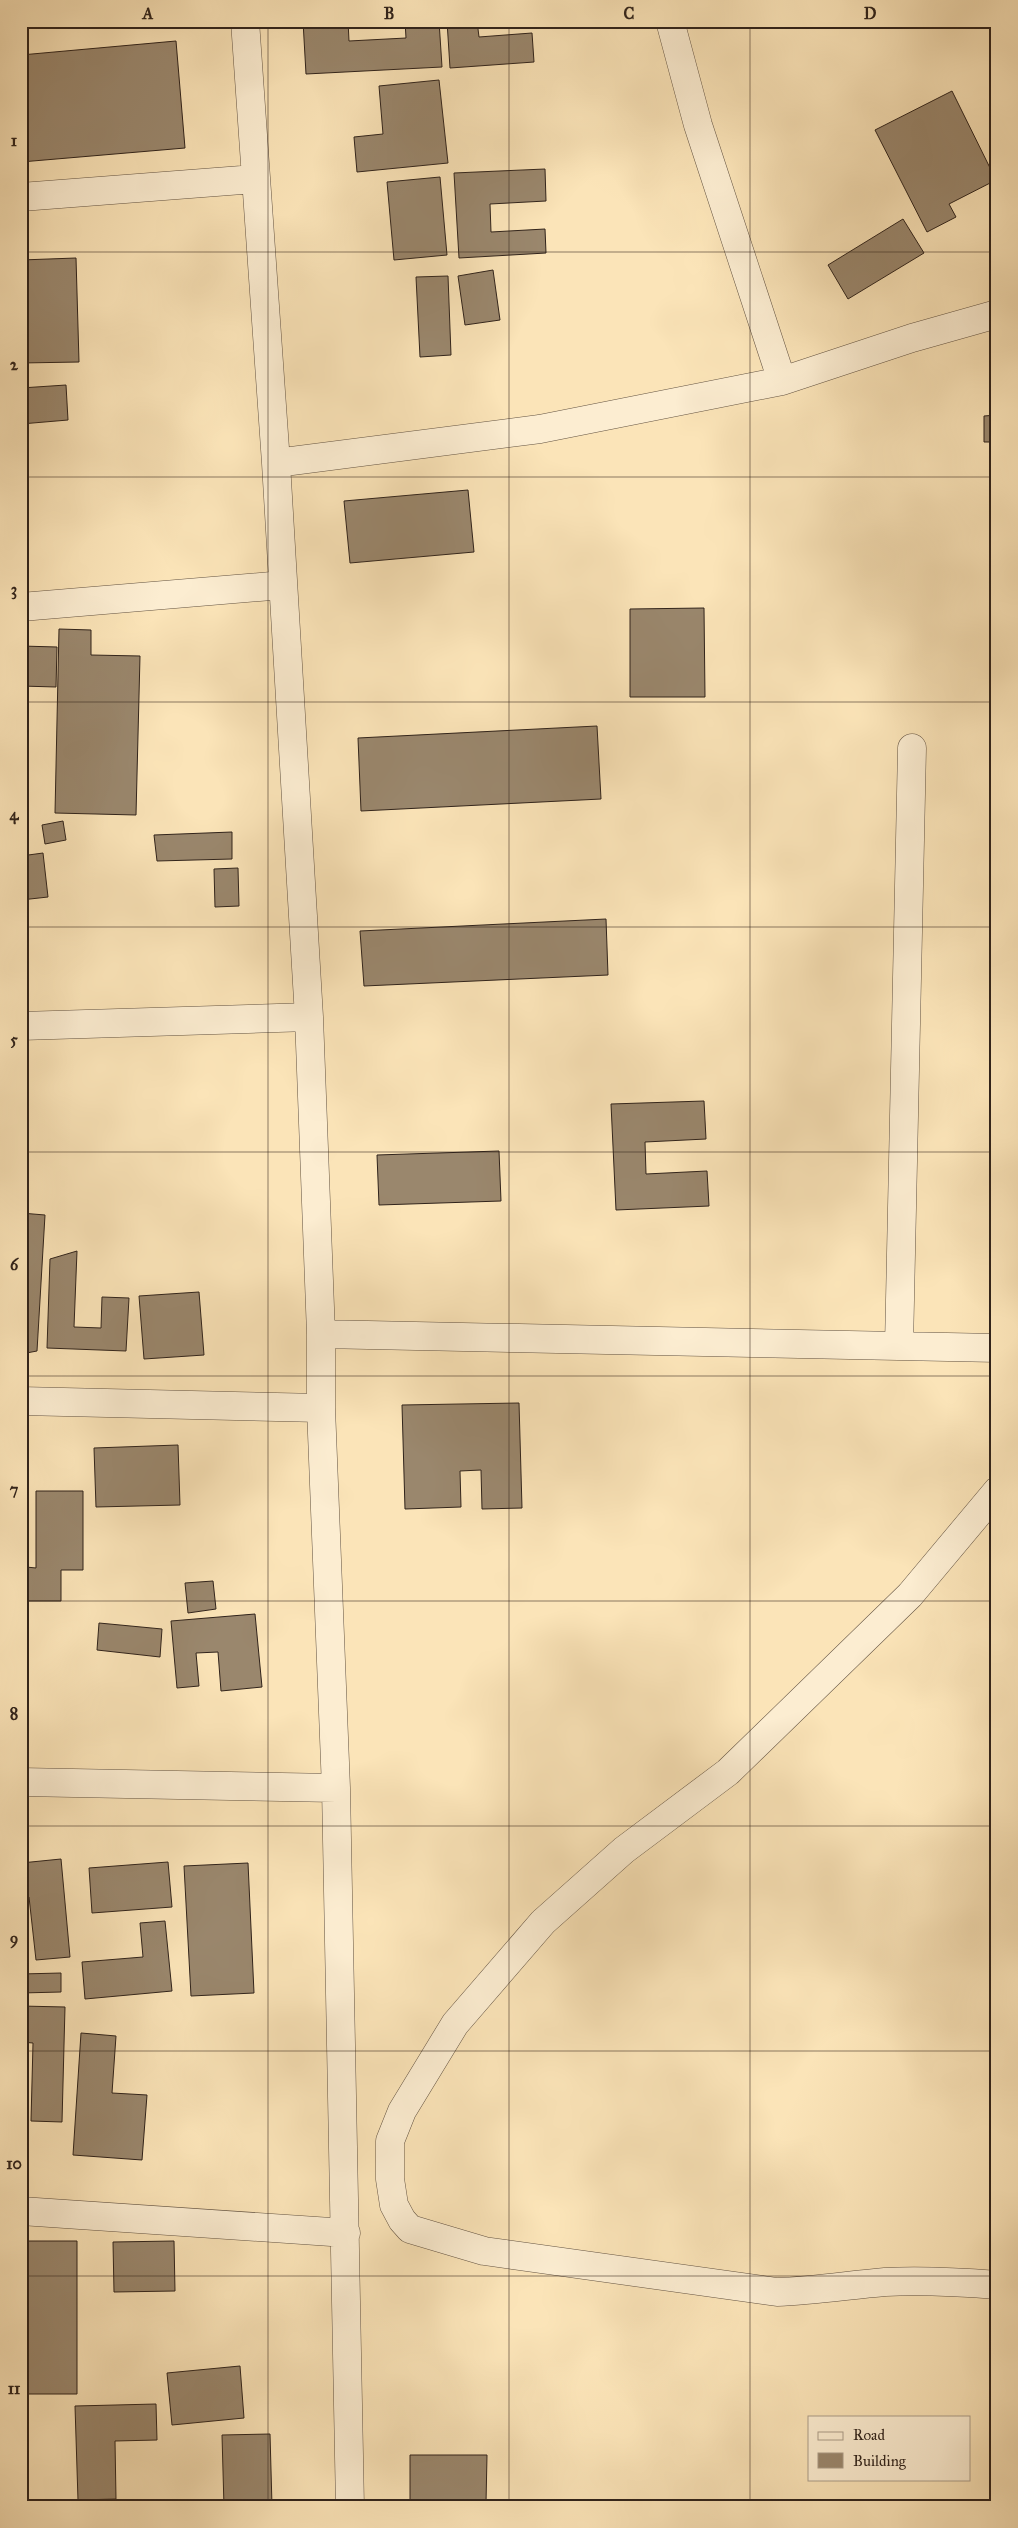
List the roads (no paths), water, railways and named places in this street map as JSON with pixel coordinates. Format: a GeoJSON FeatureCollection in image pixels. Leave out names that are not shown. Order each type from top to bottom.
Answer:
{"type":"FeatureCollection","features":[{"type":"Feature","properties":{"kind":"street"},"geometry":{"type":"LineString","coordinates":[[246,21],[255,179],[276,463],[308,1017],[321,1334],[320,1408],[336,1788],[350,2507]]}},
{"type":"Feature","properties":{"kind":"street"},"geometry":{"type":"LineString","coordinates":[[670,21],[698,125],[782,381]]}},
{"type":"Feature","properties":{"kind":"street"},"geometry":{"type":"LineString","coordinates":[[21,197],[255,179]]}},
{"type":"Feature","properties":{"kind":"street"},"geometry":{"type":"LineString","coordinates":[[276,463],[540,429],[782,381],[912,338],[997,314]]}},
{"type":"Feature","properties":{"kind":"street"},"geometry":{"type":"LineString","coordinates":[[21,607],[283,585]]}},
{"type":"Feature","properties":{"kind":"street"},"geometry":{"type":"LineString","coordinates":[[899,1346],[912,748]]}},
{"type":"Feature","properties":{"kind":"street"},"geometry":{"type":"LineString","coordinates":[[21,1026],[308,1017]]}},
{"type":"Feature","properties":{"kind":"street"},"geometry":{"type":"LineString","coordinates":[[321,1334],[997,1348]]}},
{"type":"Feature","properties":{"kind":"street"},"geometry":{"type":"LineString","coordinates":[[21,1401],[320,1408]]}},
{"type":"Feature","properties":{"kind":"street"},"geometry":{"type":"LineString","coordinates":[[997,1491],[910,1596],[728,1772],[624,1850],[543,1922],[455,2024],[402,2111],[390,2141],[390,2179],[394,2204],[402,2220],[410,2229],[484,2251],[777,2292],[921,2281],[997,2285]]}},
{"type":"Feature","properties":{"kind":"street"},"geometry":{"type":"LineString","coordinates":[[21,1782],[336,1788]]}},
{"type":"Feature","properties":{"kind":"street"},"geometry":{"type":"LineString","coordinates":[[21,2211],[346,2233]]}}]}
